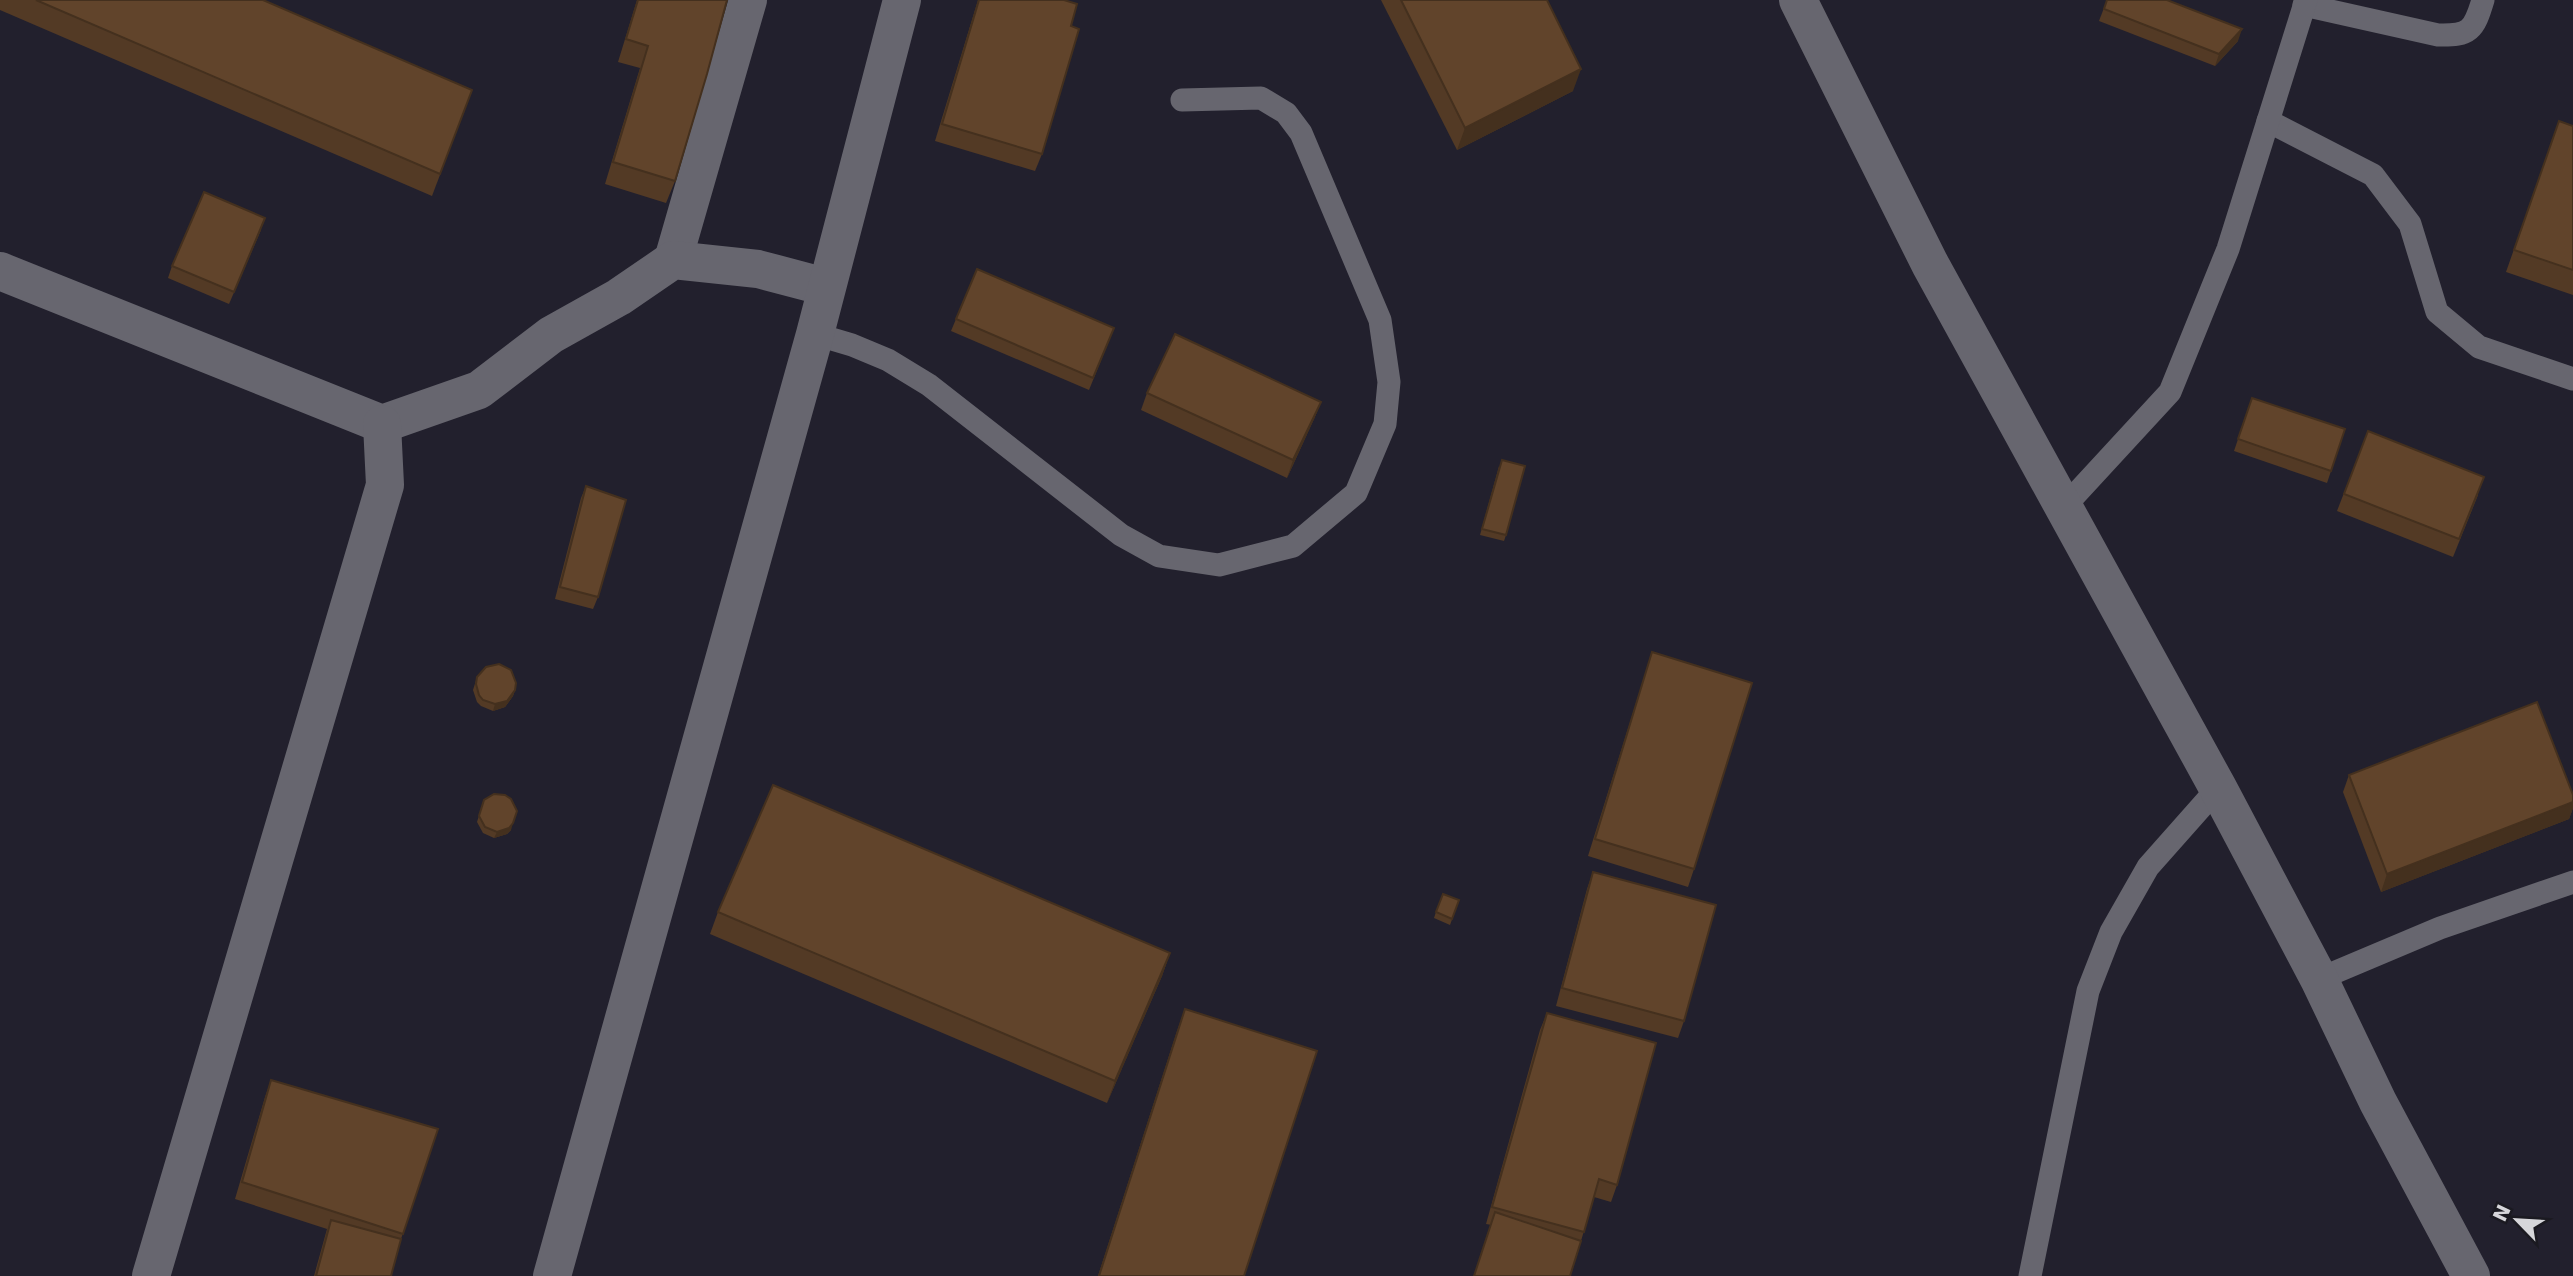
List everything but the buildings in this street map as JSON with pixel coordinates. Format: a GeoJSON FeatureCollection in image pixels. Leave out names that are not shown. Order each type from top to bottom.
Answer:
{"type":"FeatureCollection","features":[{"type":"Feature","properties":{"kind":"street"},"geometry":{"type":"LineString","coordinates":[[0,271],[382,424],[479,390],[551,335],[619,298],[673,260],[748,0]]}},
{"type":"Feature","properties":{"kind":"street"},"geometry":{"type":"LineString","coordinates":[[552,1276],[815,334],[902,0]]}},
{"type":"Feature","properties":{"kind":"street"},"geometry":{"type":"LineString","coordinates":[[1798,0],[1930,264],[2218,788],[2319,979],[2378,1102],[2471,1276]]}},
{"type":"Feature","properties":{"kind":"street"},"geometry":{"type":"LineString","coordinates":[[673,260],[758,269],[826,287]]}},
{"type":"Feature","properties":{"kind":"street"},"geometry":{"type":"LineString","coordinates":[[151,1276],[385,485],[382,424]]}},
{"type":"Feature","properties":{"kind":"lane"},"geometry":{"type":"LineString","coordinates":[[2063,508],[2169,392],[2228,249],[2305,2],[2438,35],[2458,36],[2470,31],[2479,15],[2483,0]]}},
{"type":"Feature","properties":{"kind":"lane"},"geometry":{"type":"LineString","coordinates":[[815,334],[888,360],[929,385],[1121,535],[1159,556],[1219,565],[1293,546],[1356,493],[1385,424],[1389,382],[1380,320],[1301,133],[1286,113],[1261,98],[1182,100]]}},
{"type":"Feature","properties":{"kind":"lane"},"geometry":{"type":"LineString","coordinates":[[2268,121],[2373,175],[2410,224],[2437,312],[2479,347],[2573,379]]}},
{"type":"Feature","properties":{"kind":"lane"},"geometry":{"type":"LineString","coordinates":[[2030,1276],[2088,991],[2111,932],[2148,867],[2218,788]]}},
{"type":"Feature","properties":{"kind":"lane"},"geometry":{"type":"LineString","coordinates":[[2319,979],[2440,928],[2573,882]]}},
{"type":"Feature","properties":{"kind":"shaded area"},"geometry":{"type":"Polygon","coordinates":[[[0,0],[2573,0],[2573,1276],[0,1276],[0,0]]]}}]}
